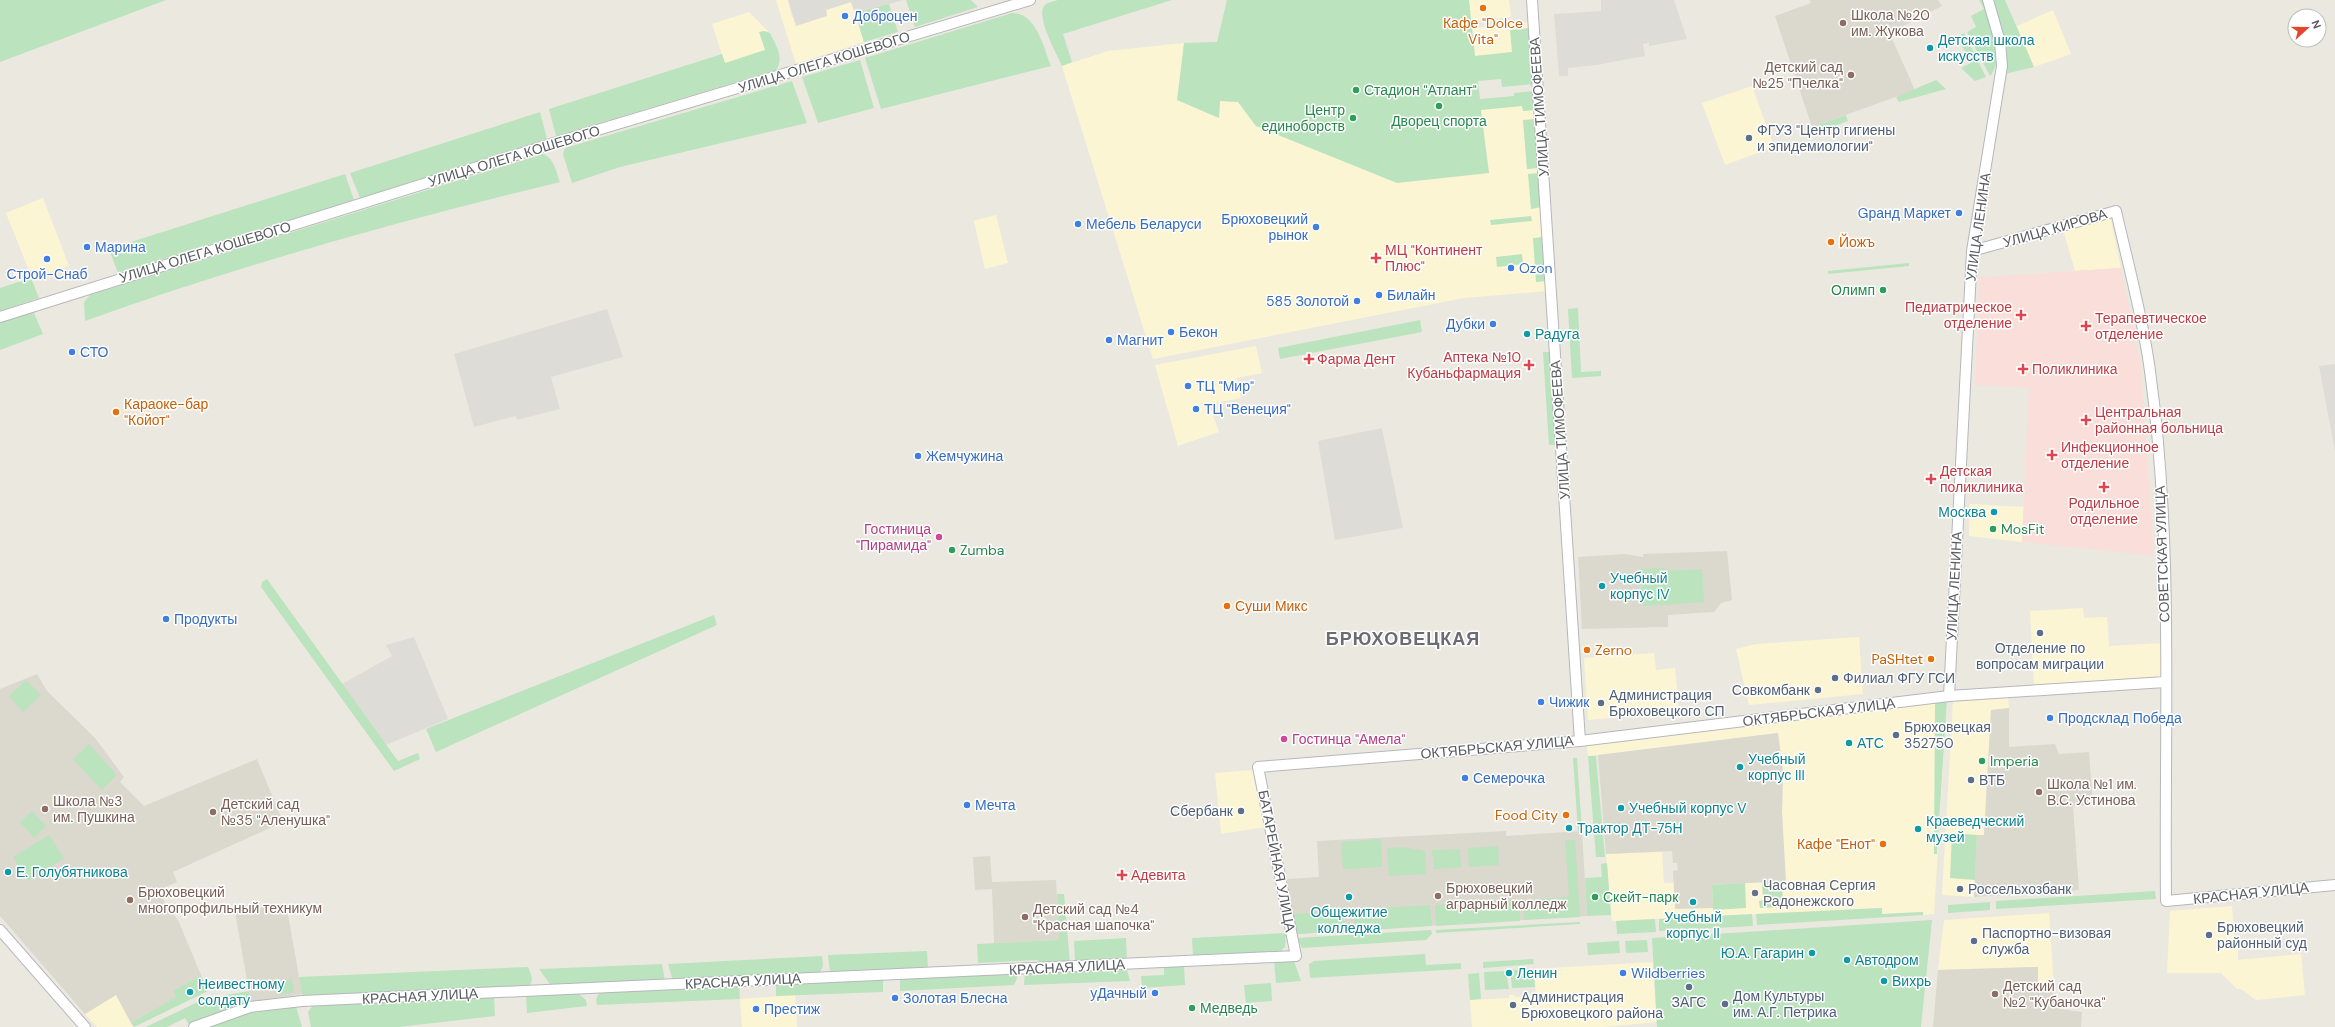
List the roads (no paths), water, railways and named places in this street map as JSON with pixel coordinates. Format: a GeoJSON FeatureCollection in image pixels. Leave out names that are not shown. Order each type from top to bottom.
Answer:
{"type":"FeatureCollection","features":[{"type":"Feature","properties":{"kind":"street","name":"УЛИЦА ОЛЕГА КОШЕВОГО"},"geometry":{"type":"LineString","coordinates":[[0,317],[554,143],[1030,0]]}},
{"type":"Feature","properties":{"kind":"street","name":"УЛИЦА ТИМОФЕЕВА"},"geometry":{"type":"LineString","coordinates":[[1532,0],[1580,741]]}},
{"type":"Feature","properties":{"kind":"street","name":"УЛИЦА ЛЕНИНА"},"geometry":{"type":"LineString","coordinates":[[1949,696],[1972,251],[2001,77],[2001,49],[1988,0]]}},
{"type":"Feature","properties":{"kind":"street","name":"УЛИЦА КИРОВА"},"geometry":{"type":"LineString","coordinates":[[1972,251],[2116,211]]}},
{"type":"Feature","properties":{"kind":"street","name":"СОВЕТСКАЯ УЛИЦА"},"geometry":{"type":"LineString","coordinates":[[2116,211],[2150,366],[2152,389],[2164,564],[2166,901]]}},
{"type":"Feature","properties":{"kind":"street","name":"ОКТЯБРЬСКАЯ УЛИЦА"},"geometry":{"type":"LineString","coordinates":[[1258,767],[1580,741],[1949,696],[2165,682]]}},
{"type":"Feature","properties":{"kind":"street","name":"БАТАРЕЙНАЯ УЛИЦА"},"geometry":{"type":"LineString","coordinates":[[1258,767],[1296,956]]}},
{"type":"Feature","properties":{"kind":"street","name":"КРАСНАЯ УЛИЦА"},"geometry":{"type":"LineString","coordinates":[[2166,901],[2335,885]]}},
{"type":"Feature","properties":{"kind":"street"},"geometry":{"type":"LineString","coordinates":[[0,930],[84,1027]]}},
{"type":"Feature","properties":{"kind":"street","name":"КРАСНАЯ УЛИЦА"},"geometry":{"type":"LineString","coordinates":[[194,1027],[250,1007],[302,1001],[1296,956]]}},
{"type":"Feature","properties":{"kind":"place","name":"Кафе \"Dolce Vita\""},"geometry":{"type":"Point","coordinates":[1483,8]}},
{"type":"Feature","properties":{"kind":"place","name":"Доброцен"},"geometry":{"type":"Point","coordinates":[845,16]}},
{"type":"Feature","properties":{"kind":"place","name":"Школа №20 им. Жукова"},"geometry":{"type":"Point","coordinates":[1843,23]}},
{"type":"Feature","properties":{"kind":"place","name":"Детская школа искусств"},"geometry":{"type":"Point","coordinates":[1930,48]}},
{"type":"Feature","properties":{"kind":"place","name":"Детский сад №25 \"Пчелка\""},"geometry":{"type":"Point","coordinates":[1851,75]}},
{"type":"Feature","properties":{"kind":"place","name":"Стадион \"Атлант\""},"geometry":{"type":"Point","coordinates":[1356,90]}},
{"type":"Feature","properties":{"kind":"place","name":"Дворец спорта"},"geometry":{"type":"Point","coordinates":[1439,106]}},
{"type":"Feature","properties":{"kind":"place","name":"Центр единоборств"},"geometry":{"type":"Point","coordinates":[1353,118]}},
{"type":"Feature","properties":{"kind":"place","name":"ФГУЗ \"Центр гигиены и эпидемиологии\""},"geometry":{"type":"Point","coordinates":[1749,138]}},
{"type":"Feature","properties":{"kind":"place","name":"Gранд Маркет"},"geometry":{"type":"Point","coordinates":[1959,213]}},
{"type":"Feature","properties":{"kind":"place","name":"Мебель Беларуси"},"geometry":{"type":"Point","coordinates":[1078,224]}},
{"type":"Feature","properties":{"kind":"place","name":"Брюховецкий рынок"},"geometry":{"type":"Point","coordinates":[1316,227]}},
{"type":"Feature","properties":{"kind":"place","name":"Йожъ"},"geometry":{"type":"Point","coordinates":[1831,242]}},
{"type":"Feature","properties":{"kind":"place","name":"Марина"},"geometry":{"type":"Point","coordinates":[87,247]}},
{"type":"Feature","properties":{"kind":"place","name":"МЦ \"Континент Плюс\""},"geometry":{"type":"Point","coordinates":[1376,258]}},
{"type":"Feature","properties":{"kind":"place","name":"Строй-Снаб"},"geometry":{"type":"Point","coordinates":[47,259]}},
{"type":"Feature","properties":{"kind":"place","name":"Ozon"},"geometry":{"type":"Point","coordinates":[1511,268]}},
{"type":"Feature","properties":{"kind":"place","name":"Олимп"},"geometry":{"type":"Point","coordinates":[1883,290]}},
{"type":"Feature","properties":{"kind":"place","name":"Билайн"},"geometry":{"type":"Point","coordinates":[1379,295]}},
{"type":"Feature","properties":{"kind":"place","name":"585 Золотой"},"geometry":{"type":"Point","coordinates":[1357,301]}},
{"type":"Feature","properties":{"kind":"place","name":"Педиатрическое отделение"},"geometry":{"type":"Point","coordinates":[2021,315]}},
{"type":"Feature","properties":{"kind":"place","name":"Дубки"},"geometry":{"type":"Point","coordinates":[1493,324]}},
{"type":"Feature","properties":{"kind":"place","name":"Терапевтическое отделение"},"geometry":{"type":"Point","coordinates":[2086,326]}},
{"type":"Feature","properties":{"kind":"place","name":"Бекон"},"geometry":{"type":"Point","coordinates":[1171,332]}},
{"type":"Feature","properties":{"kind":"place","name":"Радуга"},"geometry":{"type":"Point","coordinates":[1527,334]}},
{"type":"Feature","properties":{"kind":"place","name":"Магнит"},"geometry":{"type":"Point","coordinates":[1109,340]}},
{"type":"Feature","properties":{"kind":"place","name":"СТО"},"geometry":{"type":"Point","coordinates":[72,352]}},
{"type":"Feature","properties":{"kind":"place","name":"Фарма Дент"},"geometry":{"type":"Point","coordinates":[1309,359]}},
{"type":"Feature","properties":{"kind":"place","name":"Аптека №10 Кубаньфармация"},"geometry":{"type":"Point","coordinates":[1529,365]}},
{"type":"Feature","properties":{"kind":"place","name":"Поликлиника"},"geometry":{"type":"Point","coordinates":[2023,369]}},
{"type":"Feature","properties":{"kind":"place","name":"ТЦ \"Мир\""},"geometry":{"type":"Point","coordinates":[1188,386]}},
{"type":"Feature","properties":{"kind":"place","name":"ТЦ \"Венеция\""},"geometry":{"type":"Point","coordinates":[1196,409]}},
{"type":"Feature","properties":{"kind":"place","name":"Караоке-бар \"Койот\""},"geometry":{"type":"Point","coordinates":[116,412]}},
{"type":"Feature","properties":{"kind":"place","name":"Центральная районная больница"},"geometry":{"type":"Point","coordinates":[2086,420]}},
{"type":"Feature","properties":{"kind":"place","name":"Инфекционное отделение"},"geometry":{"type":"Point","coordinates":[2052,455]}},
{"type":"Feature","properties":{"kind":"place","name":"Жемчужина"},"geometry":{"type":"Point","coordinates":[918,456]}},
{"type":"Feature","properties":{"kind":"place","name":"Детская поликлиника"},"geometry":{"type":"Point","coordinates":[1931,479]}},
{"type":"Feature","properties":{"kind":"place","name":"Родильное отделение"},"geometry":{"type":"Point","coordinates":[2104,487]}},
{"type":"Feature","properties":{"kind":"place","name":"Москва"},"geometry":{"type":"Point","coordinates":[1994,512]}},
{"type":"Feature","properties":{"kind":"place","name":"MosFit"},"geometry":{"type":"Point","coordinates":[1993,529]}},
{"type":"Feature","properties":{"kind":"place","name":"Гостиница \"Пирамида\""},"geometry":{"type":"Point","coordinates":[939,537]}},
{"type":"Feature","properties":{"kind":"place","name":"Zumba"},"geometry":{"type":"Point","coordinates":[952,550]}},
{"type":"Feature","properties":{"kind":"place","name":"Учебный корпус IV"},"geometry":{"type":"Point","coordinates":[1602,586]}},
{"type":"Feature","properties":{"kind":"place","name":"Суши Микс"},"geometry":{"type":"Point","coordinates":[1227,606]}},
{"type":"Feature","properties":{"kind":"place","name":"Продукты"},"geometry":{"type":"Point","coordinates":[166,619]}},
{"type":"Feature","properties":{"kind":"place","name":"Отделение по вопросам миграции"},"geometry":{"type":"Point","coordinates":[2040,633]}},
{"type":"Feature","properties":{"kind":"place","name":"Zerno"},"geometry":{"type":"Point","coordinates":[1587,650]}},
{"type":"Feature","properties":{"kind":"place","name":"PaSHtet"},"geometry":{"type":"Point","coordinates":[1931,659]}},
{"type":"Feature","properties":{"kind":"place","name":"Филиал ФГУ ГСИ"},"geometry":{"type":"Point","coordinates":[1835,678]}},
{"type":"Feature","properties":{"kind":"place","name":"Совкомбанк"},"geometry":{"type":"Point","coordinates":[1818,690]}},
{"type":"Feature","properties":{"kind":"place","name":"Чижик"},"geometry":{"type":"Point","coordinates":[1541,702]}},
{"type":"Feature","properties":{"kind":"place","name":"Администрация Брюховецкого СП"},"geometry":{"type":"Point","coordinates":[1601,703]}},
{"type":"Feature","properties":{"kind":"place","name":"Продсклад Победа"},"geometry":{"type":"Point","coordinates":[2050,718]}},
{"type":"Feature","properties":{"kind":"place","name":"Брюховецкая 352750"},"geometry":{"type":"Point","coordinates":[1896,735]}},
{"type":"Feature","properties":{"kind":"place","name":"Гостинца \"Амела\""},"geometry":{"type":"Point","coordinates":[1284,739]}},
{"type":"Feature","properties":{"kind":"place","name":"АТС"},"geometry":{"type":"Point","coordinates":[1849,743]}},
{"type":"Feature","properties":{"kind":"place","name":"Imperia"},"geometry":{"type":"Point","coordinates":[1982,761]}},
{"type":"Feature","properties":{"kind":"place","name":"Учебный корпус III"},"geometry":{"type":"Point","coordinates":[1740,767]}},
{"type":"Feature","properties":{"kind":"place","name":"Семерочка"},"geometry":{"type":"Point","coordinates":[1465,778]}},
{"type":"Feature","properties":{"kind":"place","name":"ВТБ"},"geometry":{"type":"Point","coordinates":[1971,780]}},
{"type":"Feature","properties":{"kind":"place","name":"Школа №1 им. В.С. Устинова"},"geometry":{"type":"Point","coordinates":[2039,792]}},
{"type":"Feature","properties":{"kind":"place","name":"Мечта"},"geometry":{"type":"Point","coordinates":[967,805]}},
{"type":"Feature","properties":{"kind":"place","name":"Учебный корпус V"},"geometry":{"type":"Point","coordinates":[1621,808]}},
{"type":"Feature","properties":{"kind":"place","name":"Школа №3 им. Пушкина"},"geometry":{"type":"Point","coordinates":[45,809]}},
{"type":"Feature","properties":{"kind":"place","name":"Сбербанк"},"geometry":{"type":"Point","coordinates":[1241,811]}},
{"type":"Feature","properties":{"kind":"place","name":"Детский сад №35 \"Аленушка\""},"geometry":{"type":"Point","coordinates":[213,812]}},
{"type":"Feature","properties":{"kind":"place","name":"Food City"},"geometry":{"type":"Point","coordinates":[1566,815]}},
{"type":"Feature","properties":{"kind":"place","name":"Трактор ДТ-75Н"},"geometry":{"type":"Point","coordinates":[1569,828]}},
{"type":"Feature","properties":{"kind":"place","name":"Краеведческий музей"},"geometry":{"type":"Point","coordinates":[1918,829]}},
{"type":"Feature","properties":{"kind":"place","name":"Кафе \"Енот\""},"geometry":{"type":"Point","coordinates":[1883,844]}},
{"type":"Feature","properties":{"kind":"place","name":"Е. Голубятникова"},"geometry":{"type":"Point","coordinates":[8,872]}},
{"type":"Feature","properties":{"kind":"place","name":"Адевита"},"geometry":{"type":"Point","coordinates":[1122,875]}},
{"type":"Feature","properties":{"kind":"place","name":"Россельхозбанк"},"geometry":{"type":"Point","coordinates":[1960,889]}},
{"type":"Feature","properties":{"kind":"place","name":"Часовная Сергия Радонежского"},"geometry":{"type":"Point","coordinates":[1755,893]}},
{"type":"Feature","properties":{"kind":"place","name":"Брюховецкий аграрный колледж"},"geometry":{"type":"Point","coordinates":[1438,896]}},
{"type":"Feature","properties":{"kind":"place","name":"Общежитие колледжа"},"geometry":{"type":"Point","coordinates":[1349,897]}},
{"type":"Feature","properties":{"kind":"place","name":"Скейт-парк"},"geometry":{"type":"Point","coordinates":[1595,897]}},
{"type":"Feature","properties":{"kind":"place","name":"Брюховецкий многопрофильный техникум"},"geometry":{"type":"Point","coordinates":[130,900]}},
{"type":"Feature","properties":{"kind":"place","name":"Учебный корпус II"},"geometry":{"type":"Point","coordinates":[1693,902]}},
{"type":"Feature","properties":{"kind":"place","name":"Детский сад №4 \"Красная шапочка\""},"geometry":{"type":"Point","coordinates":[1025,917]}},
{"type":"Feature","properties":{"kind":"place","name":"Брюховецкий районный суд"},"geometry":{"type":"Point","coordinates":[2209,935]}},
{"type":"Feature","properties":{"kind":"place","name":"Паспортно-визовая служба"},"geometry":{"type":"Point","coordinates":[1974,941]}},
{"type":"Feature","properties":{"kind":"place","name":"Ю.А. Гагарин"},"geometry":{"type":"Point","coordinates":[1812,953]}},
{"type":"Feature","properties":{"kind":"place","name":"Автодром"},"geometry":{"type":"Point","coordinates":[1847,960]}},
{"type":"Feature","properties":{"kind":"place","name":"Ленин"},"geometry":{"type":"Point","coordinates":[1509,973]}},
{"type":"Feature","properties":{"kind":"place","name":"Wildberries"},"geometry":{"type":"Point","coordinates":[1623,973]}},
{"type":"Feature","properties":{"kind":"place","name":"Вихрь"},"geometry":{"type":"Point","coordinates":[1884,981]}},
{"type":"Feature","properties":{"kind":"place","name":"ЗАГС"},"geometry":{"type":"Point","coordinates":[1689,987]}},
{"type":"Feature","properties":{"kind":"place","name":"Неивестному солдату"},"geometry":{"type":"Point","coordinates":[190,992]}},
{"type":"Feature","properties":{"kind":"place","name":"уДачный"},"geometry":{"type":"Point","coordinates":[1155,993]}},
{"type":"Feature","properties":{"kind":"place","name":"Детский сад №2 \"Кубаночка\""},"geometry":{"type":"Point","coordinates":[1995,994]}},
{"type":"Feature","properties":{"kind":"place","name":"Золотая Блесна"},"geometry":{"type":"Point","coordinates":[895,998]}},
{"type":"Feature","properties":{"kind":"place","name":"Дом Культуры им. А.Г. Петрика"},"geometry":{"type":"Point","coordinates":[1725,1004]}},
{"type":"Feature","properties":{"kind":"place","name":"Администрация Брюховецкого района"},"geometry":{"type":"Point","coordinates":[1513,1005]}},
{"type":"Feature","properties":{"kind":"place","name":"Медведь"},"geometry":{"type":"Point","coordinates":[1192,1008]}},
{"type":"Feature","properties":{"kind":"place","name":"Престиж"},"geometry":{"type":"Point","coordinates":[756,1009]}},
{"type":"Feature","properties":{"kind":"district","name":"БРЮХОВЕЦКАЯ"},"geometry":{"type":"Point","coordinates":[1403,639]}}]}
